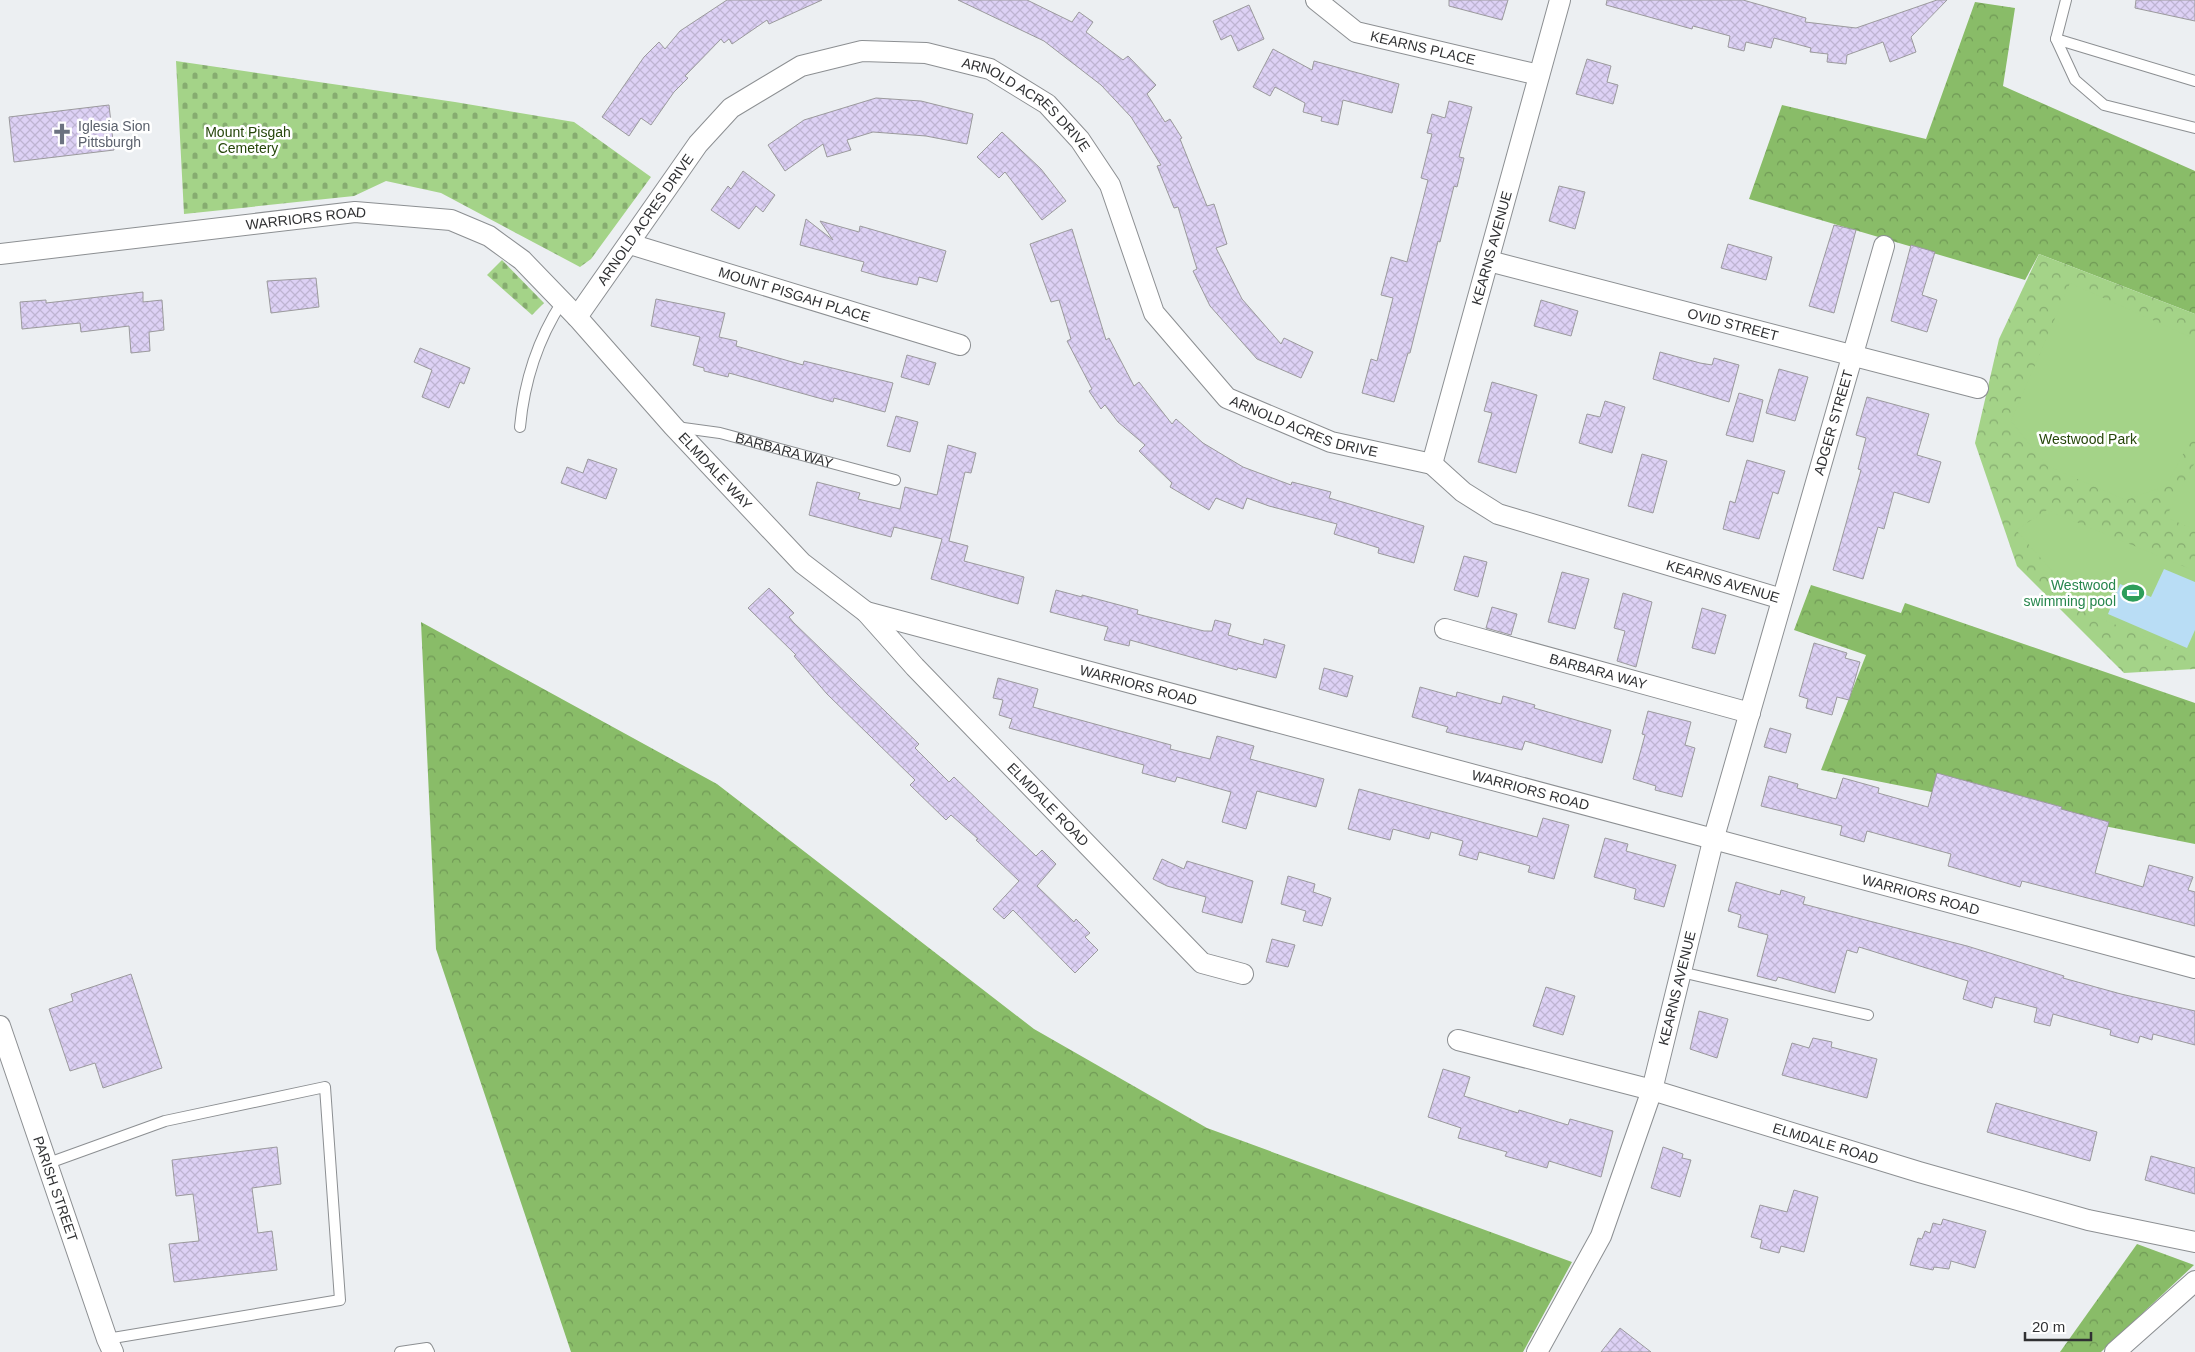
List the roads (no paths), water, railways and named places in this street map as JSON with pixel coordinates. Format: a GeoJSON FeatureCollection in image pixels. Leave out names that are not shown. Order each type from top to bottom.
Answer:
{"type":"FeatureCollection","features":[{"type":"Feature","properties":{"kind":"street","name":"KEARNS PLACE"},"geometry":{"type":"LineString","coordinates":[[1316,0],[1356,32],[1539,75]]}},
{"type":"Feature","properties":{"kind":"street","name":"KEARNS AVENUE"},"geometry":{"type":"LineString","coordinates":[[1538,1352],[1601,1236],[1652,1090],[1714,837],[1782,599],[1498,514],[1463,492],[1432,464],[1560,0]]}},
{"type":"Feature","properties":{"kind":"street","name":"ARNOLD ACRES DRIVE"},"geometry":{"type":"LineString","coordinates":[[577,317],[630,244],[698,144],[731,108],[801,66],[862,51],[926,53],[990,70],[1047,104],[1080,140],[1110,185],[1154,313],[1227,398],[1331,442],[1432,464]]}},
{"type":"Feature","properties":{"kind":"street","name":"WARRIORS ROAD"},"geometry":{"type":"LineString","coordinates":[[0,254],[355,212],[450,220],[489,236],[522,260],[577,317]]}},
{"type":"Feature","properties":{"kind":"street","name":"MOUNT PISGAH PLACE"},"geometry":{"type":"LineString","coordinates":[[630,244],[960,344]]}},
{"type":"Feature","properties":{"kind":"street","name":"ADGER STREET"},"geometry":{"type":"LineString","coordinates":[[1782,599],[1884,246]]}},
{"type":"Feature","properties":{"kind":"street","name":"OVID STREET"},"geometry":{"type":"LineString","coordinates":[[1489,261],[1978,388]]}},
{"type":"Feature","properties":{"kind":"street","name":"ELMDALE WAY"},"geometry":{"type":"LineString","coordinates":[[577,317],[673,426],[802,562],[866,612]]}},
{"type":"Feature","properties":{"kind":"street","name":"WARRIORS ROAD"},"geometry":{"type":"LineString","coordinates":[[866,612],[1714,837],[2195,968]]}},
{"type":"Feature","properties":{"kind":"street","name":"ELMDALE ROAD"},"geometry":{"type":"LineString","coordinates":[[866,612],[915,667],[1202,963],[1244,974]]}},
{"type":"Feature","properties":{"kind":"street","name":"BARBARA WAY"},"geometry":{"type":"LineString","coordinates":[[1445,629],[1750,713]]}},
{"type":"Feature","properties":{"kind":"street","name":"PARISH STREET"},"geometry":{"type":"LineString","coordinates":[[1,1032],[110,1346]]}},
{"type":"Feature","properties":{"kind":"street","name":"ELMDALE ROAD"},"geometry":{"type":"LineString","coordinates":[[1458,1040],[1652,1090],[1919,1172],[2078,1218],[2195,1242]]}},
{"type":"Feature","properties":{"kind":"street"},"geometry":{"type":"LineString","coordinates":[[2115,1352],[2195,1281]]}},
{"type":"Feature","properties":{"kind":"lane"},"geometry":{"type":"LineString","coordinates":[[2066,0],[2056,39],[2075,80],[2104,105],[2195,128]]}},
{"type":"Feature","properties":{"kind":"lane"},"geometry":{"type":"LineString","coordinates":[[2056,39],[2195,81]]}},
{"type":"Feature","properties":{"kind":"lane"},"geometry":{"type":"LineString","coordinates":[[520,427],[522,398],[546,326],[562,302]]}},
{"type":"Feature","properties":{"kind":"lane","name":"BARBARA WAY"},"geometry":{"type":"LineString","coordinates":[[673,426],[720,433],[895,480]]}},
{"type":"Feature","properties":{"kind":"lane"},"geometry":{"type":"LineString","coordinates":[[1681,972],[1868,1015]]}},
{"type":"Feature","properties":{"kind":"lane"},"geometry":{"type":"LineString","coordinates":[[46,1164],[165,1121],[325,1087],[340,1300],[110,1346]]}},
{"type":"Feature","properties":{"kind":"lane"},"geometry":{"type":"LineString","coordinates":[[400,1352],[427,1348],[429,1352]]}},
{"type":"Feature","properties":{"kind":"water"},"geometry":{"type":"Polygon","coordinates":[[[2164,569],[2195,582],[2195,630],[2187,648],[2108,614],[2120,584],[2151,597],[2164,569]]]}},
{"type":"Feature","properties":{"kind":"place","name":"Iglesia Sion Pittsburgh"},"geometry":{"type":"Point","coordinates":[62,134]}},
{"type":"Feature","properties":{"kind":"place","name":"Westwood swimming pool"},"geometry":{"type":"Point","coordinates":[2133,593]}},
{"type":"Feature","properties":{"kind":"park label","name":"Mount Pisgah Cemetery"},"geometry":{"type":"Point","coordinates":[248,140]}},
{"type":"Feature","properties":{"kind":"park label","name":"Westwood Park"},"geometry":{"type":"Point","coordinates":[2088,439]}}]}
